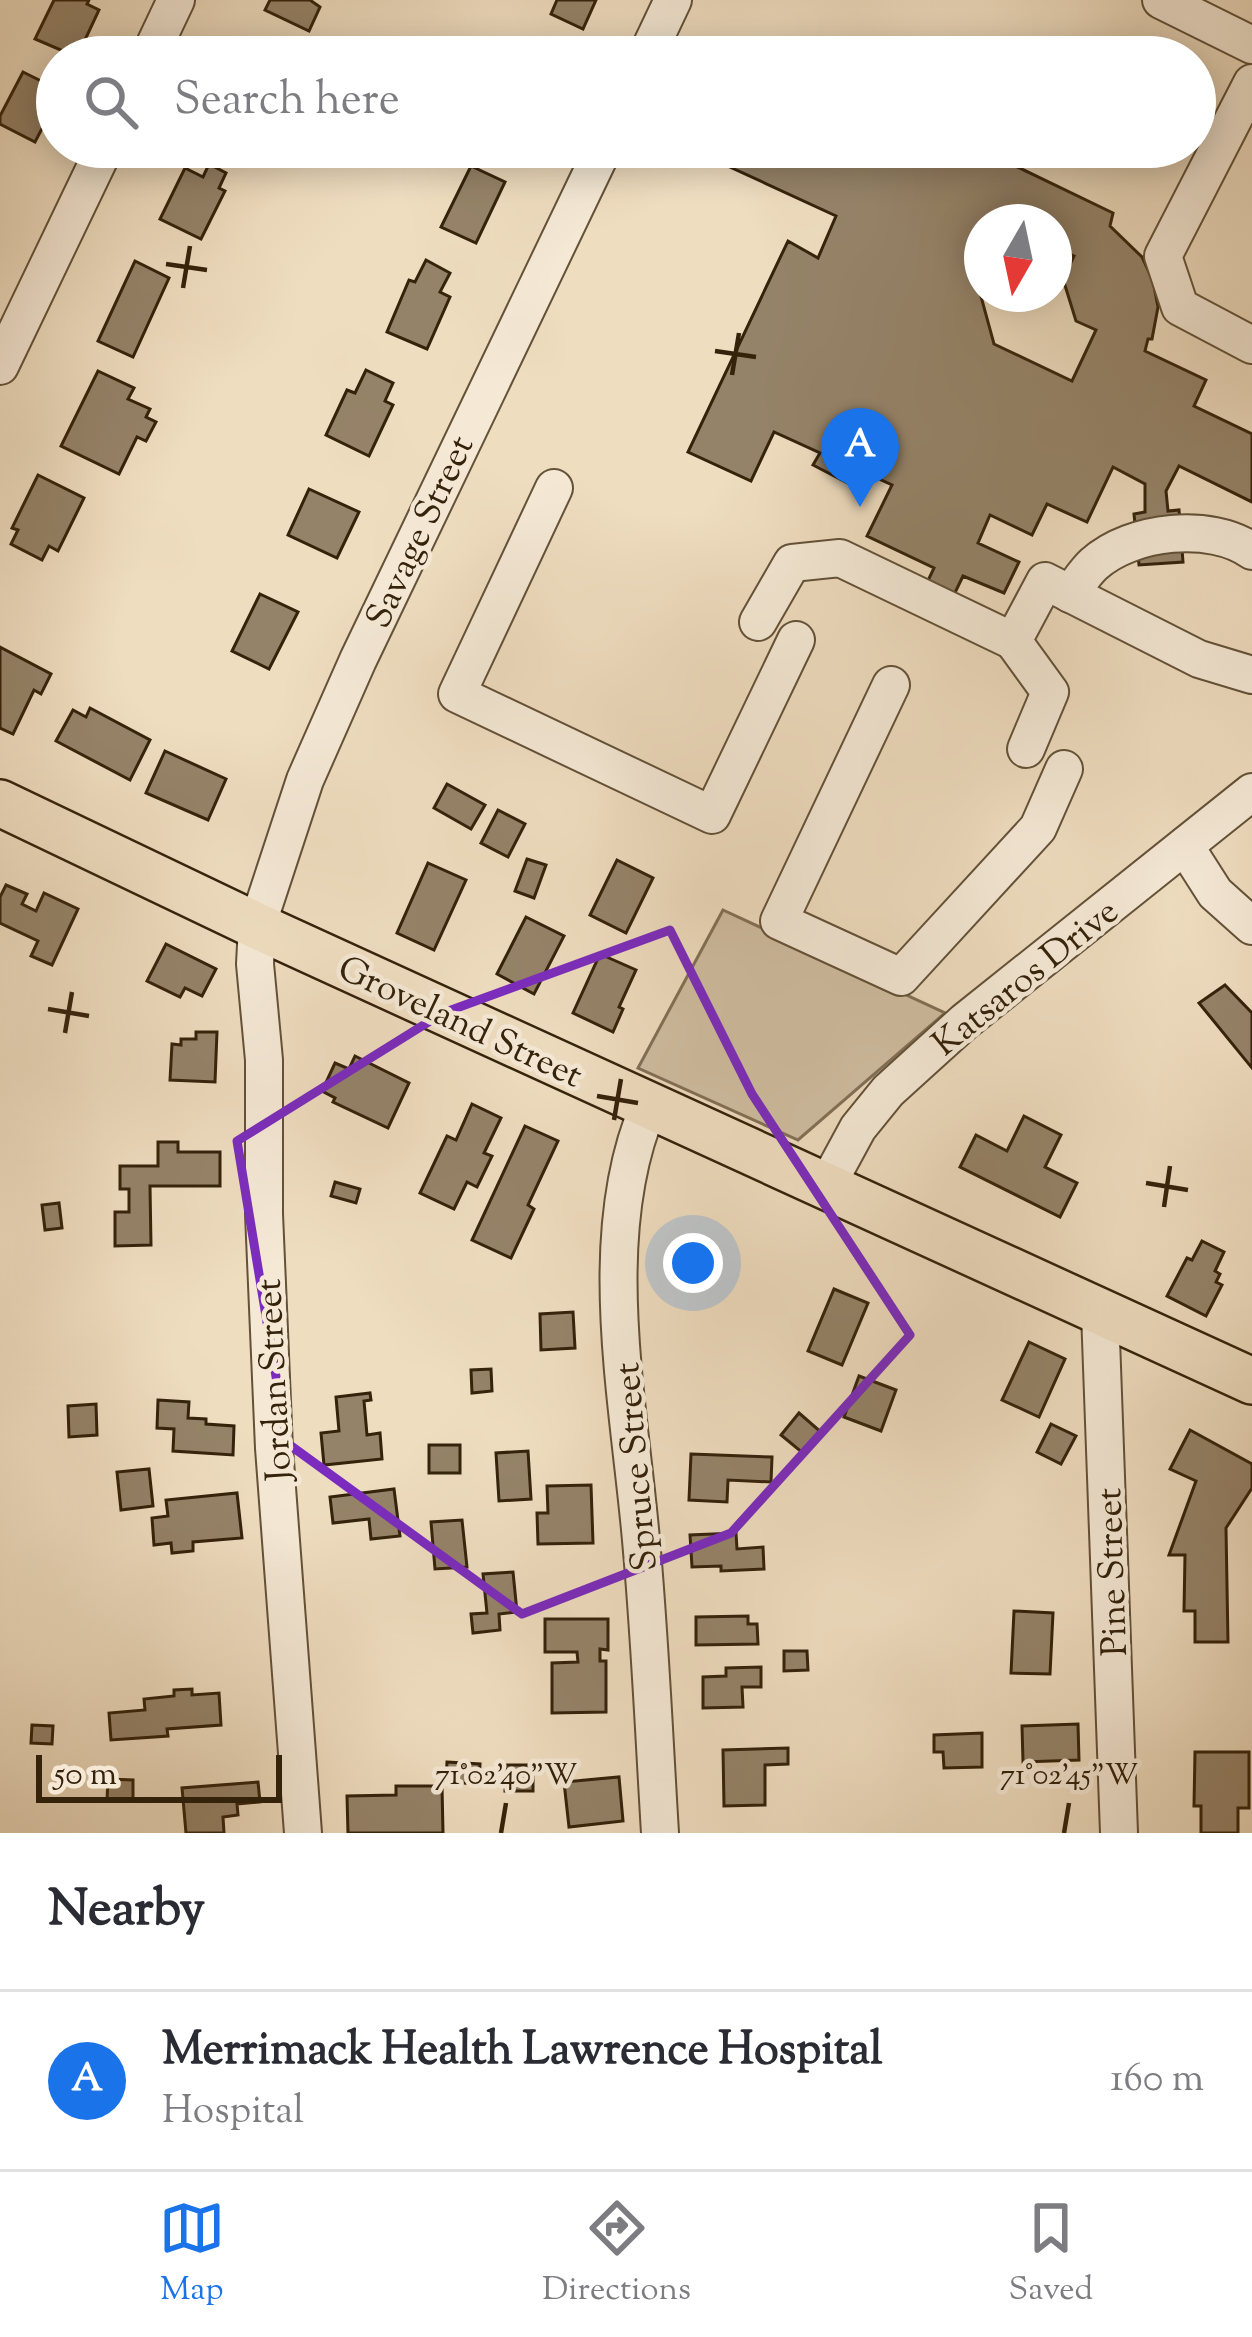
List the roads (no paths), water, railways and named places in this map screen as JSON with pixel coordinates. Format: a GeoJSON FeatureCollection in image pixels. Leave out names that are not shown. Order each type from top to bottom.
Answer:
{"type":"FeatureCollection","features":[{"type":"Feature","properties":{"kind":"main road","name":"Groveland Street"},"geometry":{"type":"LineString","coordinates":[[0,803],[257,926],[1252,1382]]}},
{"type":"Feature","properties":{"kind":"street"},"geometry":{"type":"LineString","coordinates":[[158,36],[176,0]]}},
{"type":"Feature","properties":{"kind":"street"},"geometry":{"type":"LineString","coordinates":[[656,36],[673,0]]}},
{"type":"Feature","properties":{"kind":"street"},"geometry":{"type":"LineString","coordinates":[[1161,0],[1239,26]]}},
{"type":"Feature","properties":{"kind":"street"},"geometry":{"type":"LineString","coordinates":[[1216,168],[1239,139],[1252,82]]}},
{"type":"Feature","properties":{"kind":"street"},"geometry":{"type":"LineString","coordinates":[[0,366],[95,168]]}},
{"type":"Feature","properties":{"kind":"street","name":"Savage Street"},"geometry":{"type":"LineString","coordinates":[[257,926],[305,780],[349,680],[594,168]]}},
{"type":"Feature","properties":{"kind":"street"},"geometry":{"type":"LineString","coordinates":[[1216,168],[1193,196],[1163,256],[1180,307],[1250,341]]}},
{"type":"Feature","properties":{"kind":"street"},"geometry":{"type":"LineString","coordinates":[[554,488],[457,694],[712,815],[796,640]]}},
{"type":"Feature","properties":{"kind":"street"},"geometry":{"type":"LineString","coordinates":[[1070,594],[1094,563],[1131,542],[1220,534],[1252,551]]}},
{"type":"Feature","properties":{"kind":"street"},"geometry":{"type":"LineString","coordinates":[[758,622],[791,563],[840,558],[1013,641],[1050,692],[1025,749]]}},
{"type":"Feature","properties":{"kind":"street"},"geometry":{"type":"LineString","coordinates":[[1013,641],[1045,581],[1199,659],[1252,675]]}},
{"type":"Feature","properties":{"kind":"street"},"geometry":{"type":"LineString","coordinates":[[892,685],[779,921],[901,977],[1038,828],[1064,769]]}},
{"type":"Feature","properties":{"kind":"street","name":"Katsaros Drive"},"geometry":{"type":"LineString","coordinates":[[826,1187],[858,1128],[888,1091],[964,1022],[1252,792]]}},
{"type":"Feature","properties":{"kind":"street"},"geometry":{"type":"LineString","coordinates":[[1185,846],[1215,893],[1252,926]]}},
{"type":"Feature","properties":{"kind":"street","name":"Jordan Street"},"geometry":{"type":"LineString","coordinates":[[257,926],[255,964],[265,1060],[264,1214],[274,1448],[303,1833]]}},
{"type":"Feature","properties":{"kind":"street","name":"Spruce Street"},"geometry":{"type":"LineString","coordinates":[[649,1106],[632,1146],[623,1188],[617,1273],[647,1611],[660,1833]]}},
{"type":"Feature","properties":{"kind":"street","name":"Pine Street"},"geometry":{"type":"LineString","coordinates":[[1100,1312],[1119,1833]]}},
{"type":"Feature","properties":{"kind":"place","name":"Merrimack Health Lawrence Hospital"},"geometry":{"type":"Point","coordinates":[860,507]}}]}
